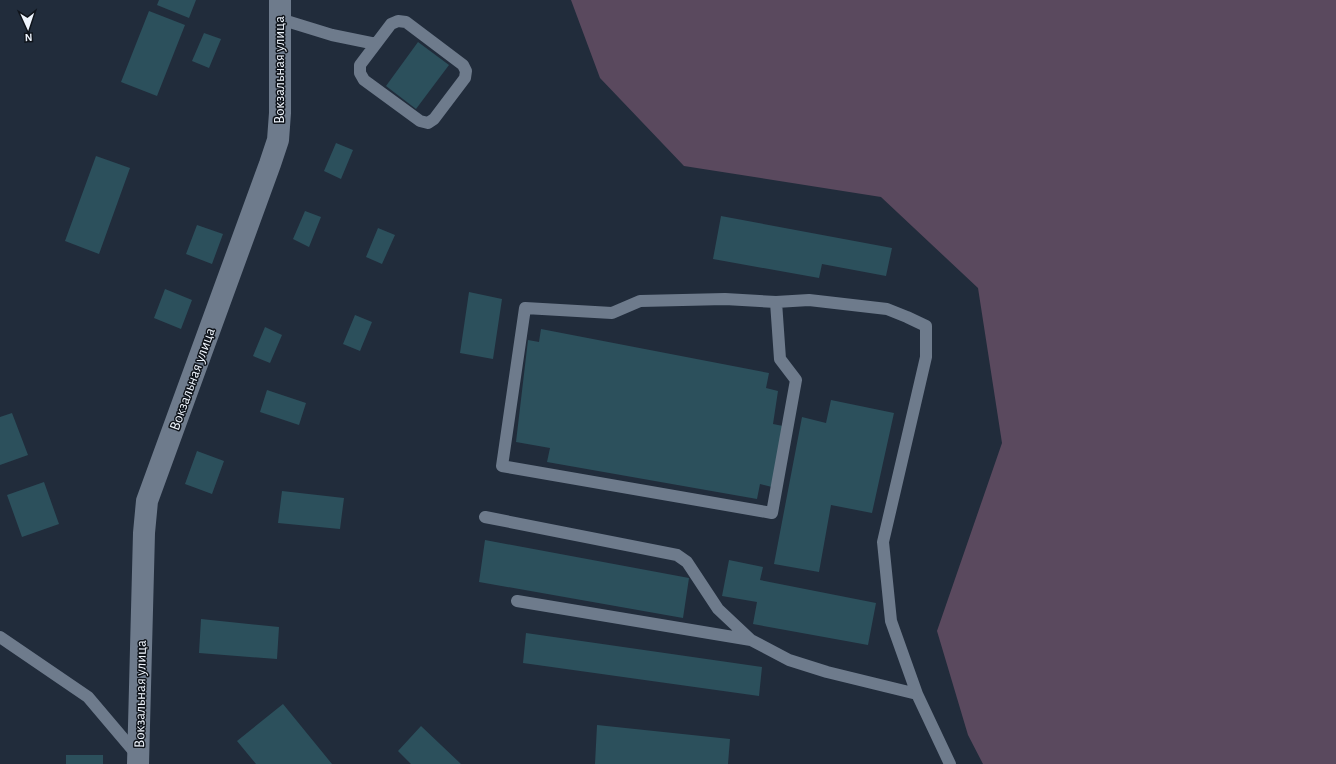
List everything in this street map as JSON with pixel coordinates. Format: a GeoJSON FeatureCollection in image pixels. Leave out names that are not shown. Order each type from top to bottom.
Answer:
{"type":"FeatureCollection","features":[{"type":"Feature","properties":{"kind":"street","name":"Вокзальная улица"},"geometry":{"type":"LineString","coordinates":[[141,762],[144,533],[147,501],[278,140],[280,113],[280,9]]}},
{"type":"Feature","properties":{"kind":"lane"},"geometry":{"type":"LineString","coordinates":[[280,9],[332,35],[376,44]]}},
{"type":"Feature","properties":{"kind":"lane"},"geometry":{"type":"LineString","coordinates":[[398,21],[406,22],[463,65],[466,71],[465,78],[434,119],[428,123],[420,121],[364,80],[360,74],[360,65],[376,44],[391,24],[398,21]]}},
{"type":"Feature","properties":{"kind":"lane"},"geometry":{"type":"LineString","coordinates":[[776,302],[780,359],[796,380],[772,513],[502,466],[525,308],[612,313],[640,301],[725,299],[776,302],[809,300],[887,310],[926,326],[926,357],[884,542],[891,621],[917,694],[950,764]]}},
{"type":"Feature","properties":{"kind":"lane"},"geometry":{"type":"LineString","coordinates":[[485,517],[677,555],[687,562],[718,609],[751,640],[789,660],[827,672],[917,694]]}},
{"type":"Feature","properties":{"kind":"lane"},"geometry":{"type":"LineString","coordinates":[[517,601],[751,640]]}},
{"type":"Feature","properties":{"kind":"lane"},"geometry":{"type":"LineString","coordinates":[[0,637],[88,697],[141,762]]}},
{"type":"Feature","properties":{"kind":"shaded area"},"geometry":{"type":"Polygon","coordinates":[[[571,0],[1336,0],[1336,764],[983,764],[968,735],[937,631],[1002,443],[978,288],[881,197],[684,166],[600,78],[571,0]]]}},
{"type":"Feature","properties":{"kind":"building"},"geometry":{"type":"Polygon","coordinates":[[[159,0],[196,0],[189,18],[157,5],[159,0]]]}},
{"type":"Feature","properties":{"kind":"building"},"geometry":{"type":"Polygon","coordinates":[[[149,11],[185,25],[157,96],[121,82],[149,11]]]}},
{"type":"Feature","properties":{"kind":"building"},"geometry":{"type":"Polygon","coordinates":[[[204,33],[221,39],[209,68],[192,61],[204,33]]]}},
{"type":"Feature","properties":{"kind":"building"},"geometry":{"type":"Polygon","coordinates":[[[418,42],[449,65],[416,109],[386,86],[418,42]]]}},
{"type":"Feature","properties":{"kind":"building"},"geometry":{"type":"Polygon","coordinates":[[[336,143],[353,150],[341,179],[324,171],[336,143]]]}},
{"type":"Feature","properties":{"kind":"building"},"geometry":{"type":"Polygon","coordinates":[[[96,156],[130,168],[99,254],[65,241],[96,156]]]}},
{"type":"Feature","properties":{"kind":"building"},"geometry":{"type":"Polygon","coordinates":[[[305,211],[321,217],[309,247],[293,239],[305,211]]]}},
{"type":"Feature","properties":{"kind":"building"},"geometry":{"type":"Polygon","coordinates":[[[721,216],[892,248],[886,276],[822,264],[819,278],[713,259],[721,216]]]}},
{"type":"Feature","properties":{"kind":"building"},"geometry":{"type":"Polygon","coordinates":[[[197,225],[223,234],[212,264],[186,254],[197,225]]]}},
{"type":"Feature","properties":{"kind":"building"},"geometry":{"type":"Polygon","coordinates":[[[378,228],[395,235],[382,264],[366,257],[378,228]]]}},
{"type":"Feature","properties":{"kind":"building"},"geometry":{"type":"Polygon","coordinates":[[[165,289],[192,300],[181,329],[154,318],[165,289]]]}},
{"type":"Feature","properties":{"kind":"building"},"geometry":{"type":"Polygon","coordinates":[[[469,292],[502,299],[493,359],[460,353],[469,292]]]}},
{"type":"Feature","properties":{"kind":"building"},"geometry":{"type":"Polygon","coordinates":[[[355,315],[372,322],[360,351],[343,344],[355,315]]]}},
{"type":"Feature","properties":{"kind":"building"},"geometry":{"type":"Polygon","coordinates":[[[265,327],[282,335],[270,363],[253,356],[265,327]]]}},
{"type":"Feature","properties":{"kind":"building"},"geometry":{"type":"Polygon","coordinates":[[[541,329],[769,373],[766,388],[778,391],[773,424],[783,426],[772,487],[760,484],[757,499],[547,462],[550,448],[516,442],[528,340],[539,342],[541,329]]]}},
{"type":"Feature","properties":{"kind":"building"},"geometry":{"type":"Polygon","coordinates":[[[267,390],[306,403],[299,425],[260,412],[267,390]]]}},
{"type":"Feature","properties":{"kind":"building"},"geometry":{"type":"Polygon","coordinates":[[[831,400],[894,413],[872,513],[831,505],[819,572],[774,564],[802,417],[826,423],[831,400]]]}},
{"type":"Feature","properties":{"kind":"building"},"geometry":{"type":"Polygon","coordinates":[[[12,413],[28,455],[0,465],[0,417],[12,413]]]}},
{"type":"Feature","properties":{"kind":"building"},"geometry":{"type":"Polygon","coordinates":[[[197,451],[224,461],[212,494],[185,484],[197,451]]]}},
{"type":"Feature","properties":{"kind":"building"},"geometry":{"type":"Polygon","coordinates":[[[44,482],[59,524],[22,537],[7,495],[44,482]]]}},
{"type":"Feature","properties":{"kind":"building"},"geometry":{"type":"Polygon","coordinates":[[[282,491],[344,498],[340,529],[278,523],[282,491]]]}},
{"type":"Feature","properties":{"kind":"building"},"geometry":{"type":"Polygon","coordinates":[[[485,540],[689,578],[683,618],[479,582],[485,540]]]}},
{"type":"Feature","properties":{"kind":"building"},"geometry":{"type":"Polygon","coordinates":[[[729,560],[763,567],[760,580],[876,603],[868,645],[753,624],[757,602],[722,596],[729,560]]]}},
{"type":"Feature","properties":{"kind":"building"},"geometry":{"type":"Polygon","coordinates":[[[201,619],[279,627],[277,659],[199,653],[201,619]]]}},
{"type":"Feature","properties":{"kind":"building"},"geometry":{"type":"Polygon","coordinates":[[[526,633],[762,667],[759,696],[523,663],[526,633]]]}},
{"type":"Feature","properties":{"kind":"building"},"geometry":{"type":"Polygon","coordinates":[[[283,704],[332,764],[256,764],[237,741],[283,704]]]}},
{"type":"Feature","properties":{"kind":"building"},"geometry":{"type":"Polygon","coordinates":[[[597,725],[730,739],[728,764],[595,764],[597,725]]]}},
{"type":"Feature","properties":{"kind":"building"},"geometry":{"type":"Polygon","coordinates":[[[421,726],[461,764],[411,764],[398,751],[421,726]]]}},
{"type":"Feature","properties":{"kind":"building"},"geometry":{"type":"Polygon","coordinates":[[[66,755],[103,755],[103,764],[66,764],[66,755]]]}}]}
